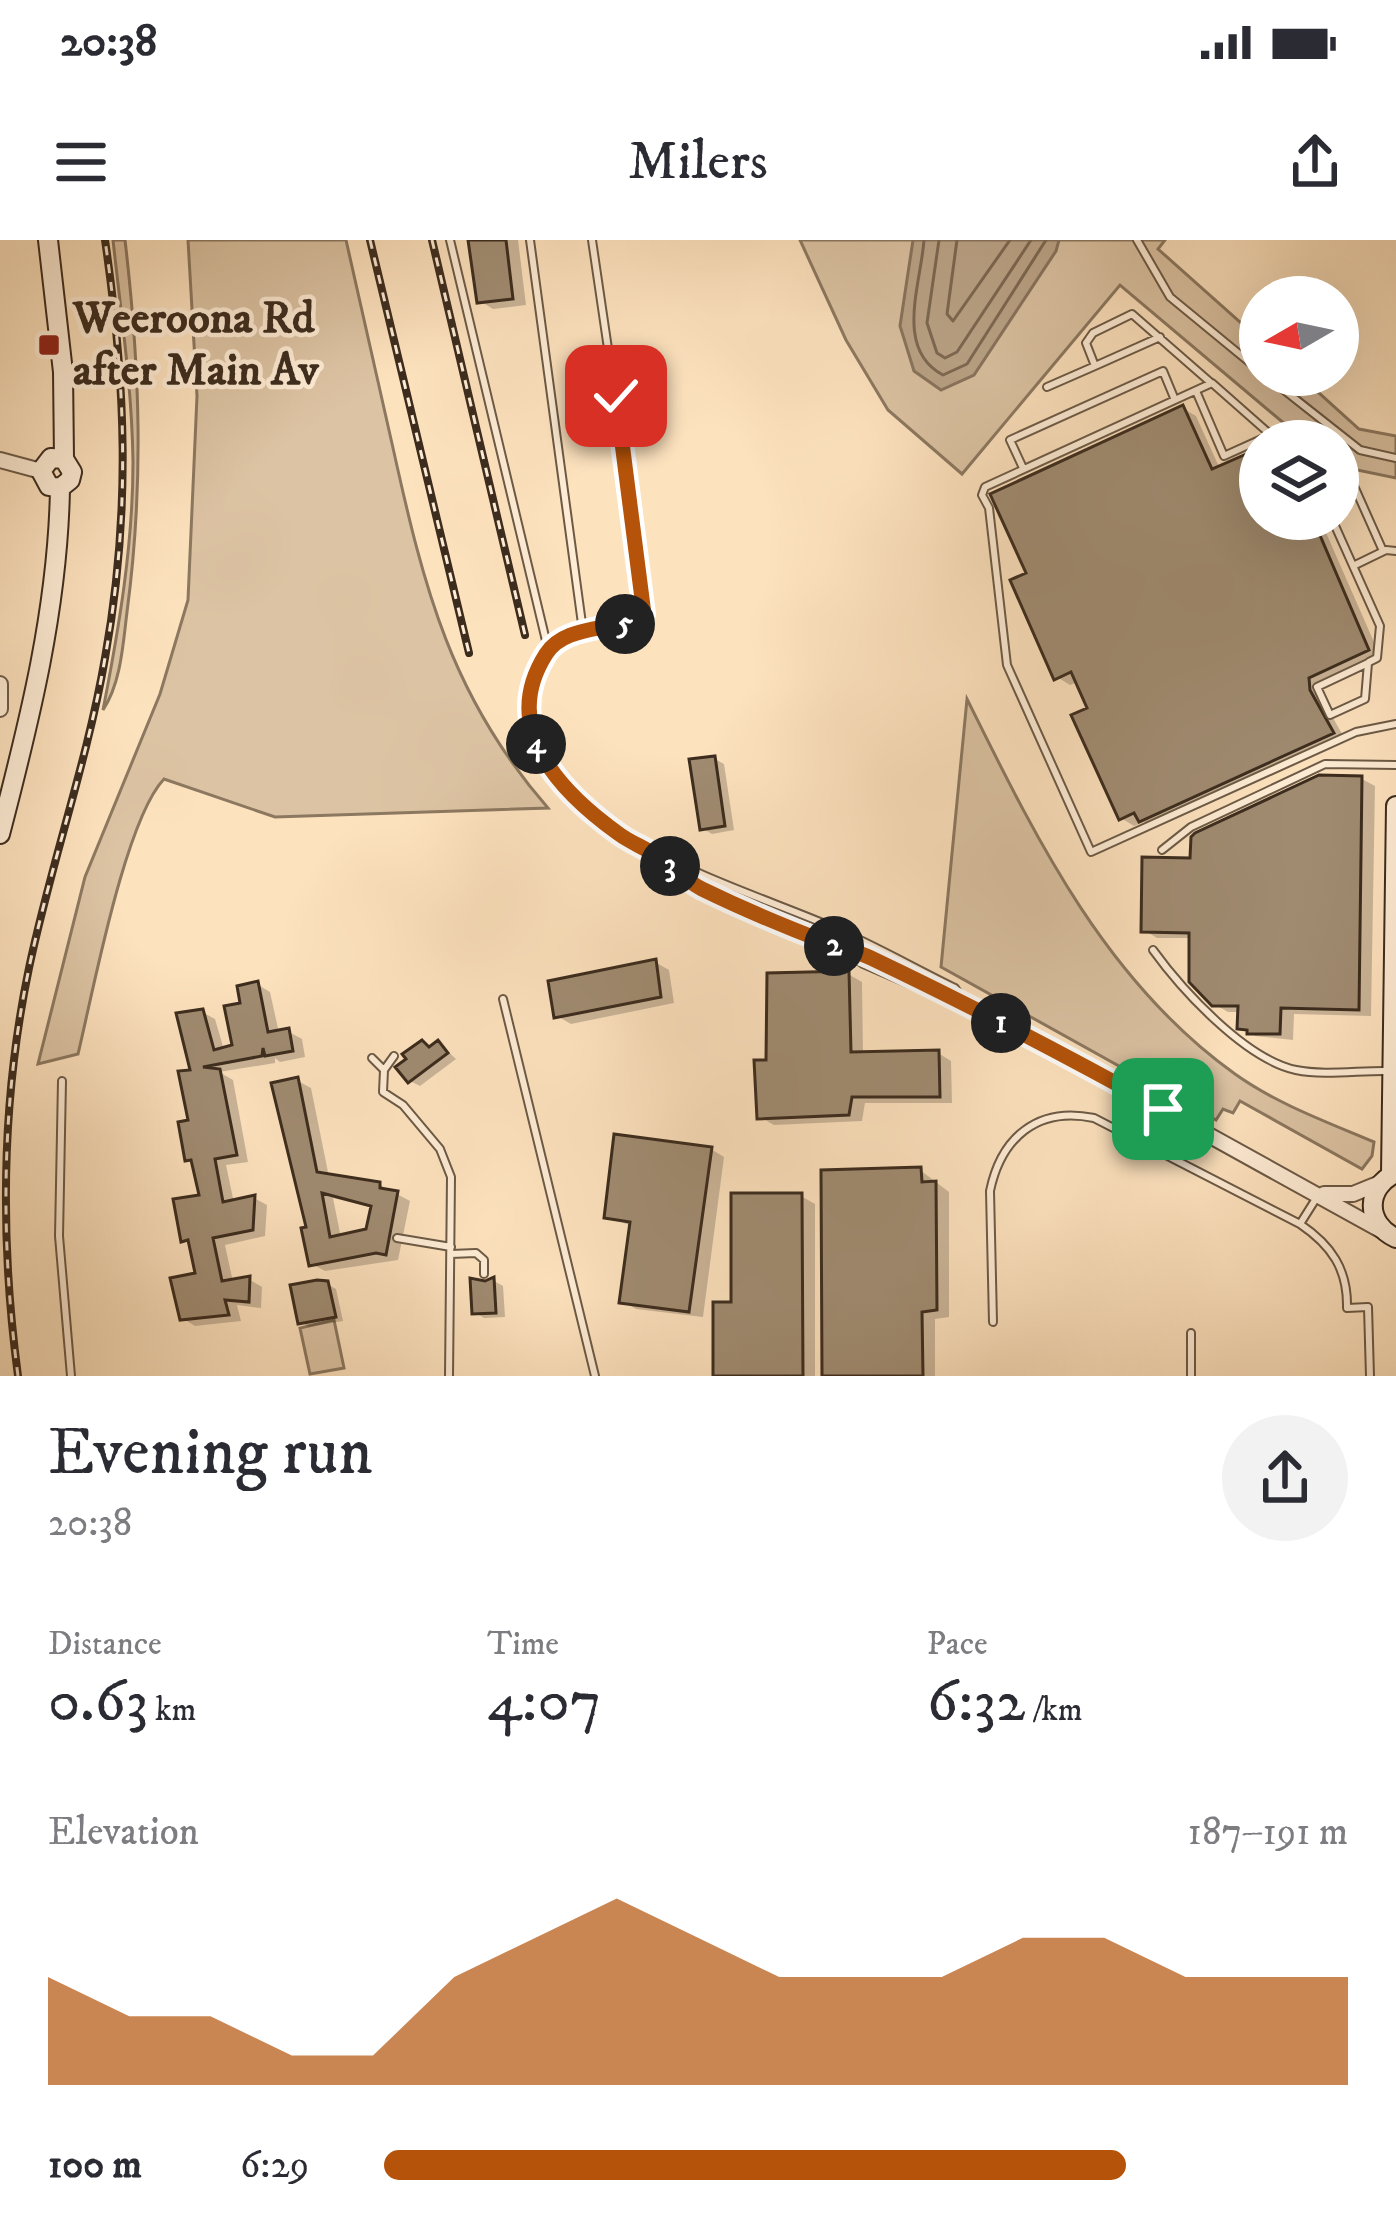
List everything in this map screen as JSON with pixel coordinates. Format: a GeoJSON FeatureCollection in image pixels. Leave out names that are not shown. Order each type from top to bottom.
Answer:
{"type":"FeatureCollection","features":[{"type":"Feature","properties":{"kind":"main road"},"geometry":{"type":"LineString","coordinates":[[48,240],[63,372],[64,459],[72,472],[60,488]]}},
{"type":"Feature","properties":{"kind":"main road"},"geometry":{"type":"LineString","coordinates":[[60,488],[45,482],[41,472],[51,458],[64,459]]}},
{"type":"Feature","properties":{"kind":"main road"},"geometry":{"type":"LineString","coordinates":[[0,834],[43,663],[58,566],[60,488]]}},
{"type":"Feature","properties":{"kind":"main road"},"geometry":{"type":"LineString","coordinates":[[1393,1242],[1373,1216],[1374,1193],[1389,1177],[1396,806]]}},
{"type":"Feature","properties":{"kind":"street"},"geometry":{"type":"LineString","coordinates":[[0,460],[41,472]]}},
{"type":"Feature","properties":{"kind":"street"},"geometry":{"type":"LineString","coordinates":[[0,684],[0,709]]}},
{"type":"Feature","properties":{"kind":"street"},"geometry":{"type":"LineString","coordinates":[[968,1007],[1064,1054],[1318,1194],[1393,1242]]}},
{"type":"Feature","properties":{"kind":"street"},"geometry":{"type":"LineString","coordinates":[[1318,1194],[1353,1194],[1389,1177]]}},
{"type":"Feature","properties":{"kind":"lane"},"geometry":{"type":"LineString","coordinates":[[450,240],[548,649]]}},
{"type":"Feature","properties":{"kind":"lane"},"geometry":{"type":"LineString","coordinates":[[530,240],[583,631]]}},
{"type":"Feature","properties":{"kind":"lane"},"geometry":{"type":"LineString","coordinates":[[592,240],[646,600],[644,614],[632,623],[583,631],[548,649],[531,685],[526,711],[532,736],[546,762],[578,799],[698,887],[839,947],[863,964],[949,1004],[968,1007]]}},
{"type":"Feature","properties":{"kind":"lane"},"geometry":{"type":"LineString","coordinates":[[1137,240],[1170,297],[1239,353]]}},
{"type":"Feature","properties":{"kind":"lane"},"geometry":{"type":"LineString","coordinates":[[1095,366],[1086,343],[1093,333],[1132,314],[1255,420]]}},
{"type":"Feature","properties":{"kind":"lane"},"geometry":{"type":"LineString","coordinates":[[1047,387],[1160,337]]}},
{"type":"Feature","properties":{"kind":"lane"},"geometry":{"type":"LineString","coordinates":[[1024,470],[1010,440],[1163,371],[1175,400]]}},
{"type":"Feature","properties":{"kind":"lane"},"geometry":{"type":"LineString","coordinates":[[1211,383],[982,491],[1007,665],[1091,852],[1356,732],[1396,724]]}},
{"type":"Feature","properties":{"kind":"lane"},"geometry":{"type":"LineString","coordinates":[[1196,391],[1224,456],[1239,449]]}},
{"type":"Feature","properties":{"kind":"lane"},"geometry":{"type":"LineString","coordinates":[[1292,396],[1360,450],[1396,458]]}},
{"type":"Feature","properties":{"kind":"lane"},"geometry":{"type":"LineString","coordinates":[[1359,497],[1383,551]]}},
{"type":"Feature","properties":{"kind":"lane"},"geometry":{"type":"LineString","coordinates":[[1341,540],[1380,626],[1377,658],[1317,687],[1330,715],[1365,698],[1368,663]]}},
{"type":"Feature","properties":{"kind":"lane"},"geometry":{"type":"LineString","coordinates":[[1353,566],[1383,551],[1396,551]]}},
{"type":"Feature","properties":{"kind":"lane"},"geometry":{"type":"LineString","coordinates":[[1162,850],[1191,826],[1325,764],[1396,766]]}},
{"type":"Feature","properties":{"kind":"lane"},"geometry":{"type":"LineString","coordinates":[[655,855],[835,928],[955,988],[968,1007]]}},
{"type":"Feature","properties":{"kind":"lane"},"geometry":{"type":"LineString","coordinates":[[1153,950],[1186,994],[1242,1041],[1278,1063],[1296,1070],[1390,1070]]}},
{"type":"Feature","properties":{"kind":"lane"},"geometry":{"type":"LineString","coordinates":[[503,999],[595,1376]]}},
{"type":"Feature","properties":{"kind":"lane"},"geometry":{"type":"LineString","coordinates":[[394,1056],[384,1070],[383,1092],[403,1105],[440,1149],[451,1178],[449,1376]]}},
{"type":"Feature","properties":{"kind":"lane"},"geometry":{"type":"LineString","coordinates":[[372,1058],[384,1070]]}},
{"type":"Feature","properties":{"kind":"lane"},"geometry":{"type":"LineString","coordinates":[[62,1081],[59,1236],[71,1376]]}},
{"type":"Feature","properties":{"kind":"lane"},"geometry":{"type":"LineString","coordinates":[[993,1322],[989,1191],[993,1174],[1011,1139],[1038,1121],[1066,1115],[1094,1118],[1321,1238],[1340,1264],[1347,1308],[1368,1307],[1370,1376]]}},
{"type":"Feature","properties":{"kind":"lane"},"geometry":{"type":"LineString","coordinates":[[1300,1224],[1318,1194]]}},
{"type":"Feature","properties":{"kind":"lane"},"geometry":{"type":"LineString","coordinates":[[397,1238],[476,1252],[484,1260],[484,1274]]}},
{"type":"Feature","properties":{"kind":"lane"},"geometry":{"type":"LineString","coordinates":[[1191,1333],[1191,1376]]}},
{"type":"Feature","properties":{"kind":"shaded area"},"geometry":{"type":"Polygon","coordinates":[[[113,240],[125,240],[137,380],[138,472],[122,650],[114,688],[103,710],[124,586],[133,462],[113,240]]]}},
{"type":"Feature","properties":{"kind":"shaded area"},"geometry":{"type":"Polygon","coordinates":[[[188,240],[346,240],[417,548],[446,639],[487,725],[548,808],[275,817],[164,779],[136,831],[124,868],[78,1054],[38,1064],[85,877],[160,694],[188,600],[197,396],[188,240]]]}},
{"type":"Feature","properties":{"kind":"shaded area"},"geometry":{"type":"Polygon","coordinates":[[[800,240],[1165,240],[1158,249],[1239,321],[1239,385],[1120,285],[962,474],[888,410],[846,340],[800,240]]]}},
{"type":"Feature","properties":{"kind":"shaded area"},"geometry":{"type":"Polygon","coordinates":[[[1252,396],[1322,396],[1349,420],[1280,420],[1252,396]]]}},
{"type":"Feature","properties":{"kind":"shaded area"},"geometry":{"type":"Polygon","coordinates":[[[1359,429],[1396,436],[1396,478],[1359,470],[1359,429]]]}},
{"type":"Feature","properties":{"kind":"shaded area"},"geometry":{"type":"Polygon","coordinates":[[[967,699],[1078,904],[1148,996],[1189,1037],[1251,1085],[1374,1142],[1372,1156],[1362,1169],[1240,1101],[1233,1113],[1223,1109],[1216,1120],[941,967],[967,699]]]}},
{"type":"Feature","properties":{"kind":"shaded area"},"geometry":{"type":"Polygon","coordinates":[[[334,1320],[344,1368],[310,1374],[300,1328],[334,1320]]]}},
{"type":"Feature","properties":{"kind":"water"},"geometry":{"type":"Polygon","coordinates":[[[913,240],[1059,240],[974,375],[941,390],[914,371],[900,326],[913,240]]]}},
{"type":"Feature","properties":{"kind":"building"},"geometry":{"type":"Polygon","coordinates":[[[468,240],[506,240],[513,299],[477,303],[468,240]]]}},
{"type":"Feature","properties":{"kind":"building"},"geometry":{"type":"Polygon","coordinates":[[[1183,405],[1212,469],[1239,457],[1239,540],[1322,540],[1369,650],[1309,678],[1310,690],[1334,733],[1139,822],[1134,813],[1119,820],[1071,715],[1087,708],[1071,672],[1054,680],[1010,580],[1026,573],[990,494],[1183,405]]]}},
{"type":"Feature","properties":{"kind":"building"},"geometry":{"type":"Polygon","coordinates":[[[715,756],[725,826],[700,830],[689,759],[715,756]]]}},
{"type":"Feature","properties":{"kind":"building"},"geometry":{"type":"Polygon","coordinates":[[[1319,775],[1362,776],[1359,1010],[1281,1008],[1280,1034],[1247,1034],[1237,1029],[1238,1006],[1212,1006],[1189,982],[1189,933],[1141,932],[1142,857],[1190,858],[1195,833],[1319,775]]]}},
{"type":"Feature","properties":{"kind":"building"},"geometry":{"type":"Polygon","coordinates":[[[656,959],[661,997],[554,1018],[548,981],[656,959]]]}},
{"type":"Feature","properties":{"kind":"building"},"geometry":{"type":"Polygon","coordinates":[[[849,971],[851,1052],[939,1050],[940,1097],[852,1097],[849,1115],[757,1119],[754,1060],[766,1060],[767,973],[849,971]]]}},
{"type":"Feature","properties":{"kind":"building"},"geometry":{"type":"Polygon","coordinates":[[[258,981],[268,1032],[289,1028],[293,1051],[265,1056],[263,1048],[262,1056],[203,1067],[220,1069],[237,1155],[215,1159],[223,1202],[255,1195],[253,1230],[213,1238],[222,1281],[250,1276],[249,1302],[225,1300],[229,1315],[180,1320],[170,1278],[195,1273],[188,1240],[181,1242],[173,1199],[199,1195],[191,1160],[185,1161],[178,1122],[188,1120],[178,1071],[190,1070],[176,1013],[203,1009],[214,1050],[232,1045],[224,1006],[240,1003],[237,986],[258,981]]]}},
{"type":"Feature","properties":{"kind":"building"},"geometry":{"type":"Polygon","coordinates":[[[422,1040],[429,1047],[438,1040],[448,1053],[408,1083],[395,1067],[406,1059],[402,1054],[422,1040]]]}},
{"type":"Feature","properties":{"kind":"building"},"geometry":{"type":"Polygon","coordinates":[[[298,1077],[317,1172],[380,1182],[380,1188],[398,1191],[386,1255],[309,1266],[301,1228],[306,1227],[271,1083],[298,1077]],[[322,1193],[330,1237],[366,1229],[371,1206],[322,1193]]]}},
{"type":"Feature","properties":{"kind":"building"},"geometry":{"type":"Polygon","coordinates":[[[614,1134],[712,1147],[689,1312],[619,1303],[630,1222],[604,1218],[614,1134]]]}},
{"type":"Feature","properties":{"kind":"building"},"geometry":{"type":"Polygon","coordinates":[[[921,1167],[922,1182],[936,1181],[937,1310],[922,1312],[923,1376],[822,1376],[821,1170],[921,1167]]]}},
{"type":"Feature","properties":{"kind":"building"},"geometry":{"type":"Polygon","coordinates":[[[731,1193],[802,1193],[803,1376],[713,1376],[713,1302],[731,1302],[731,1193]]]}},
{"type":"Feature","properties":{"kind":"building"},"geometry":{"type":"Polygon","coordinates":[[[494,1277],[496,1313],[472,1314],[470,1278],[485,1281],[494,1277]]]}},
{"type":"Feature","properties":{"kind":"building"},"geometry":{"type":"Polygon","coordinates":[[[328,1281],[336,1317],[298,1324],[290,1285],[328,1281]]]}},
{"type":"Feature","properties":{"kind":"railway"},"geometry":{"type":"LineString","coordinates":[[18,1376],[6,1222],[13,1069],[29,968],[97,697],[119,552],[121,397],[105,240]]}},
{"type":"Feature","properties":{"kind":"railway"},"geometry":{"type":"LineString","coordinates":[[370,240],[469,653]]}},
{"type":"Feature","properties":{"kind":"railway"},"geometry":{"type":"LineString","coordinates":[[432,240],[525,635]]}},
{"type":"Feature","properties":{"kind":"place","name":"Weeroona Rd after Main Av"},"geometry":{"type":"Point","coordinates":[49,345]}},
{"type":"Feature","properties":{"kind":"route"},"geometry":{"type":"LineString","coordinates":[[616,396],[646,600],[644,614],[632,623],[583,631],[548,649],[531,685],[526,711],[546,762],[578,799],[620,834],[698,887],[865,955],[1163,1109]]}}]}
